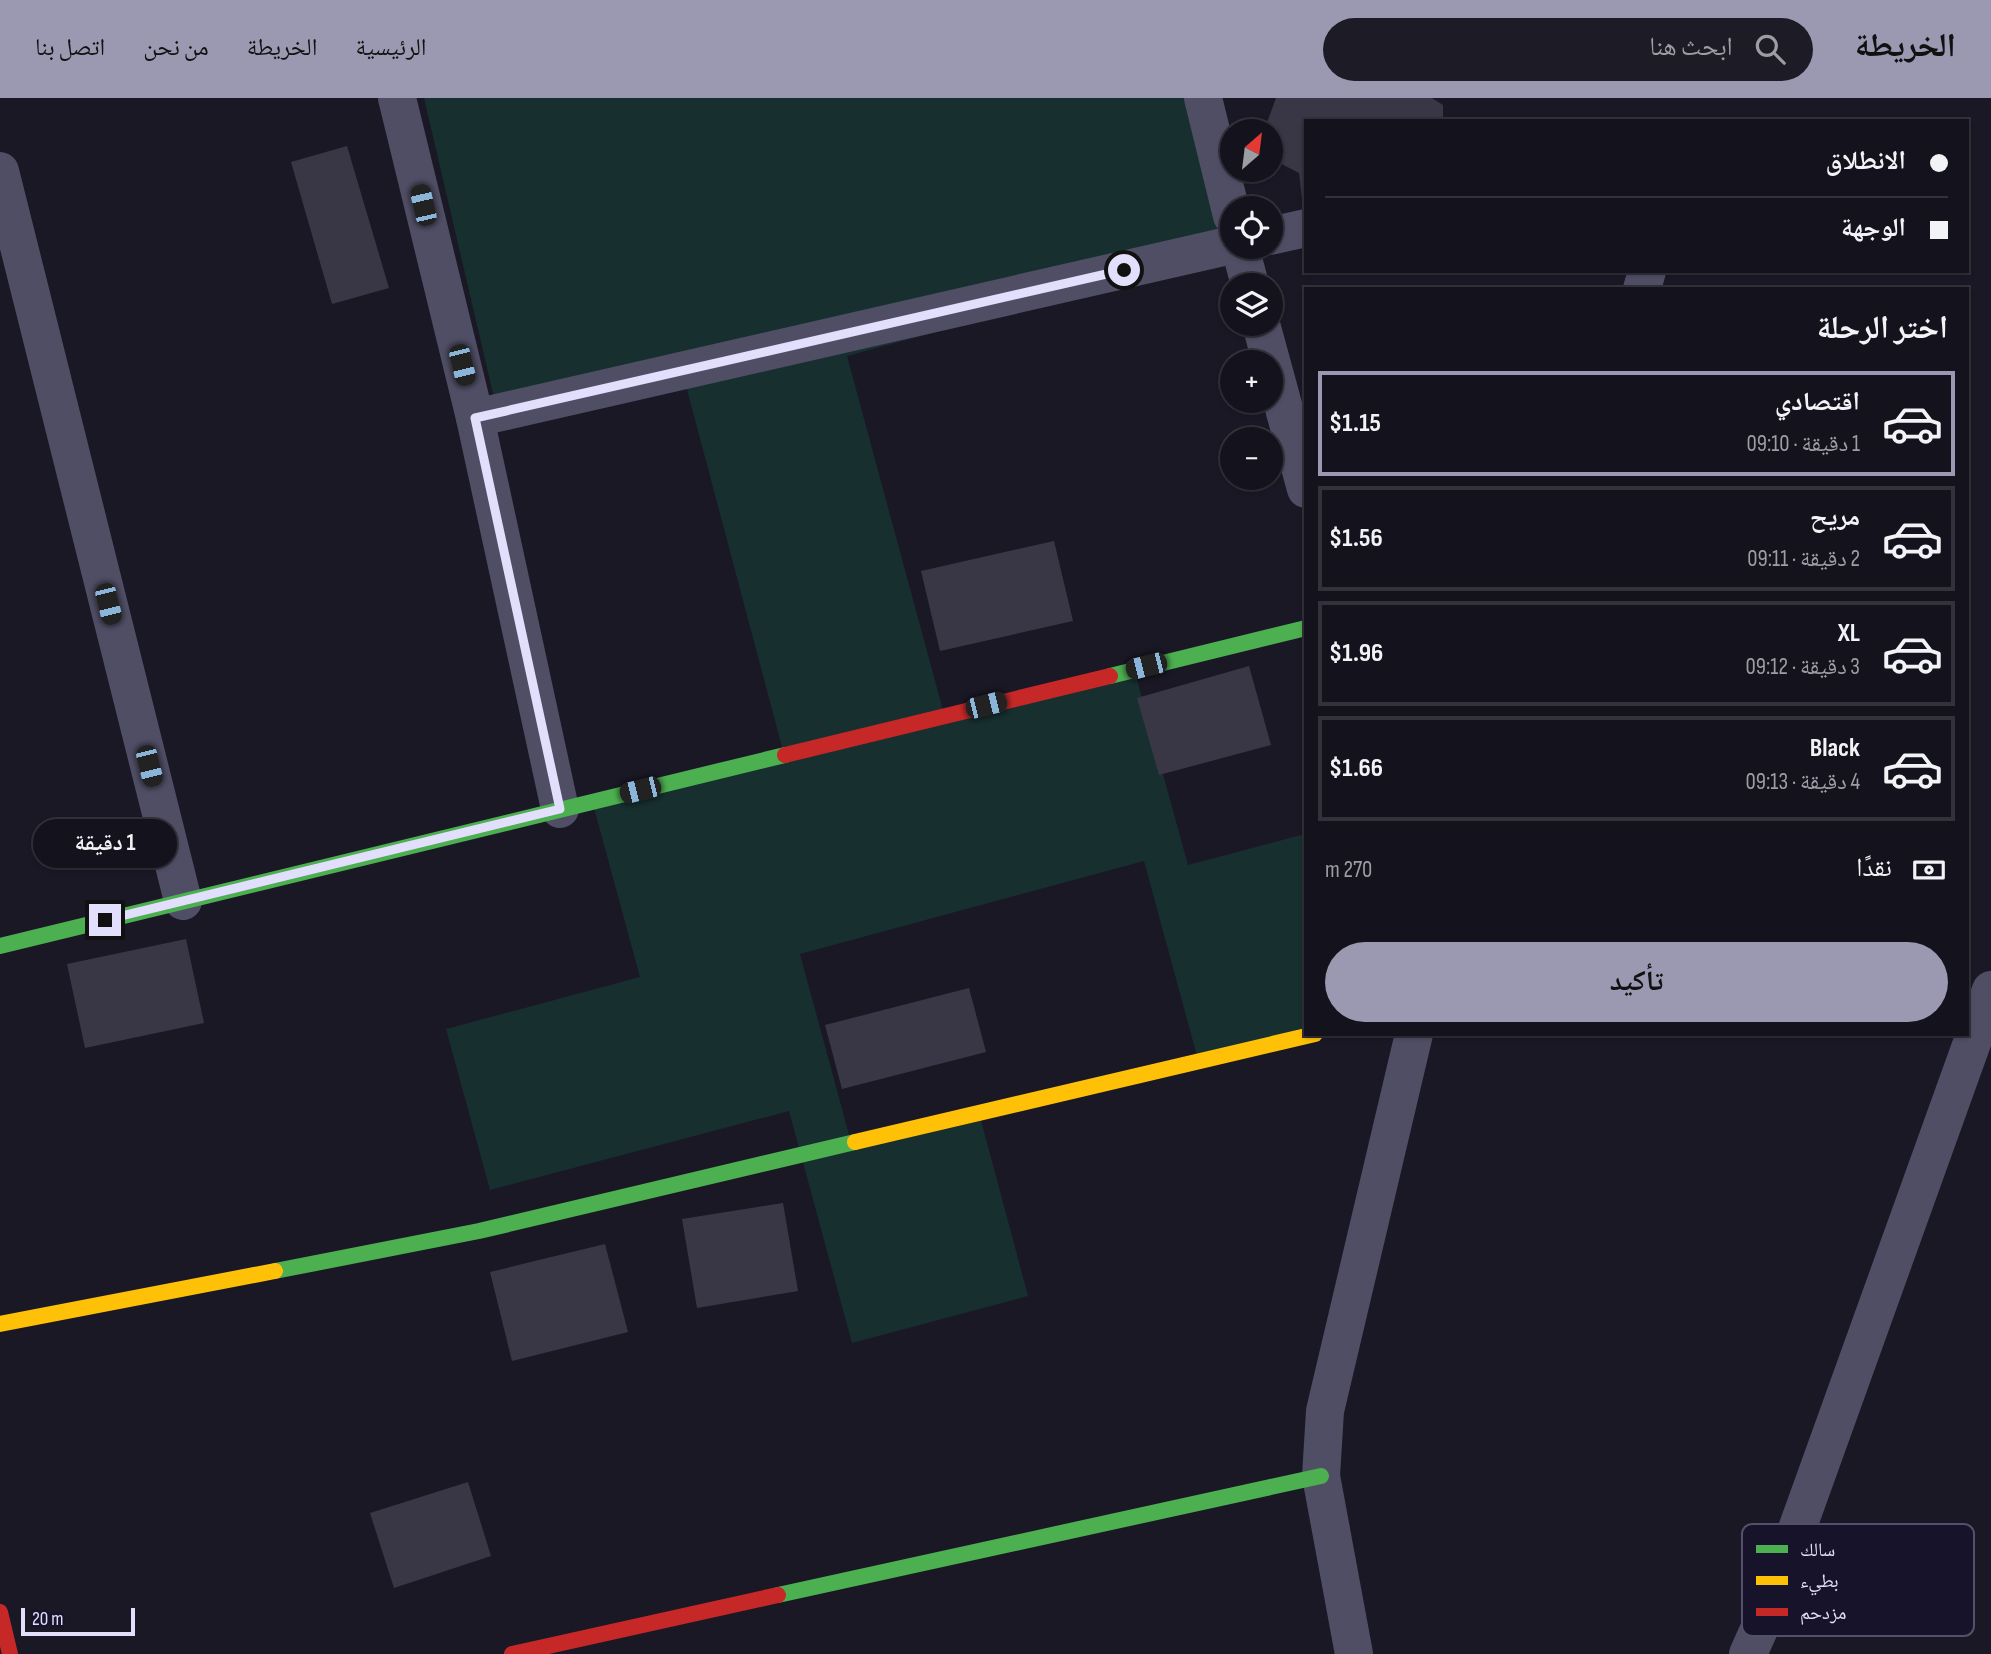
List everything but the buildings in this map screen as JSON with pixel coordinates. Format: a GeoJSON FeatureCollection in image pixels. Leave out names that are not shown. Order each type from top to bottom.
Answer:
{"type":"FeatureCollection","features":[{"type":"Feature","properties":{"kind":"street"},"geometry":{"type":"LineString","coordinates":[[397,98],[475,418],[560,809]]}},
{"type":"Feature","properties":{"kind":"street"},"geometry":{"type":"LineString","coordinates":[[1203,98],[1227,196]]}},
{"type":"Feature","properties":{"kind":"street"},"geometry":{"type":"LineString","coordinates":[[0,171],[183,901]]}},
{"type":"Feature","properties":{"kind":"street"},"geometry":{"type":"LineString","coordinates":[[1283,233],[1304,228]]}},
{"type":"Feature","properties":{"kind":"street"},"geometry":{"type":"LineString","coordinates":[[475,418],[1220,248]]}},
{"type":"Feature","properties":{"kind":"street"},"geometry":{"type":"LineString","coordinates":[[1264,336],[1304,482]]}},
{"type":"Feature","properties":{"kind":"street"},"geometry":{"type":"LineString","coordinates":[[0,946],[1304,628]]}},
{"type":"Feature","properties":{"kind":"street"},"geometry":{"type":"LineString","coordinates":[[1799,1524],[1991,990]]}},
{"type":"Feature","properties":{"kind":"street"},"geometry":{"type":"LineString","coordinates":[[0,1324],[479,1231],[1307,1036]]}},
{"type":"Feature","properties":{"kind":"street"},"geometry":{"type":"LineString","coordinates":[[1354,1654],[1321,1476],[1325,1411],[1415,1036]]}},
{"type":"Feature","properties":{"kind":"street"},"geometry":{"type":"LineString","coordinates":[[512,1654],[1321,1476]]}},
{"type":"Feature","properties":{"kind":"street"},"geometry":{"type":"LineString","coordinates":[[0,1612],[10,1654]]}},
{"type":"Feature","properties":{"kind":"street"},"geometry":{"type":"LineString","coordinates":[[1748,1654],[1756,1636]]}},
{"type":"Feature","properties":{"kind":"green space"},"geometry":{"type":"Polygon","coordinates":[[[424,98],[1203,98],[1220,161],[1220,182],[1226,182],[1230,196],[1220,196],[1220,255],[847,356],[944,714],[1133,665],[1188,865],[1304,834],[1304,1035],[1200,1067],[1144,861],[800,954],[851,1142],[978,1109],[1028,1296],[852,1343],[789,1111],[490,1190],[446,1029],[640,977],[594,808],[786,762],[681,367],[498,415],[424,98]]]}},
{"type":"Feature","properties":{"kind":"traffic: fast"},"geometry":{"type":"LineString","coordinates":[[1110,676],[1304,628]]}},
{"type":"Feature","properties":{"kind":"traffic: fast"},"geometry":{"type":"LineString","coordinates":[[0,946],[785,755]]}},
{"type":"Feature","properties":{"kind":"traffic: fast"},"geometry":{"type":"LineString","coordinates":[[275,1271],[479,1231],[855,1142]]}},
{"type":"Feature","properties":{"kind":"traffic: fast"},"geometry":{"type":"LineString","coordinates":[[778,1595],[1321,1476]]}},
{"type":"Feature","properties":{"kind":"traffic: slow"},"geometry":{"type":"LineString","coordinates":[[855,1142],[1306,1036]]}},
{"type":"Feature","properties":{"kind":"traffic: slow"},"geometry":{"type":"LineString","coordinates":[[0,1324],[275,1271]]}},
{"type":"Feature","properties":{"kind":"traffic: jam"},"geometry":{"type":"LineString","coordinates":[[785,755],[1110,676]]}},
{"type":"Feature","properties":{"kind":"traffic: jam"},"geometry":{"type":"LineString","coordinates":[[512,1654],[778,1595]]}},
{"type":"Feature","properties":{"kind":"traffic: jam"},"geometry":{"type":"LineString","coordinates":[[0,1612],[10,1654]]}},
{"type":"Feature","properties":{"kind":"route"},"geometry":{"type":"LineString","coordinates":[[105,920],[560,809],[475,418],[1124,270]]}}]}
